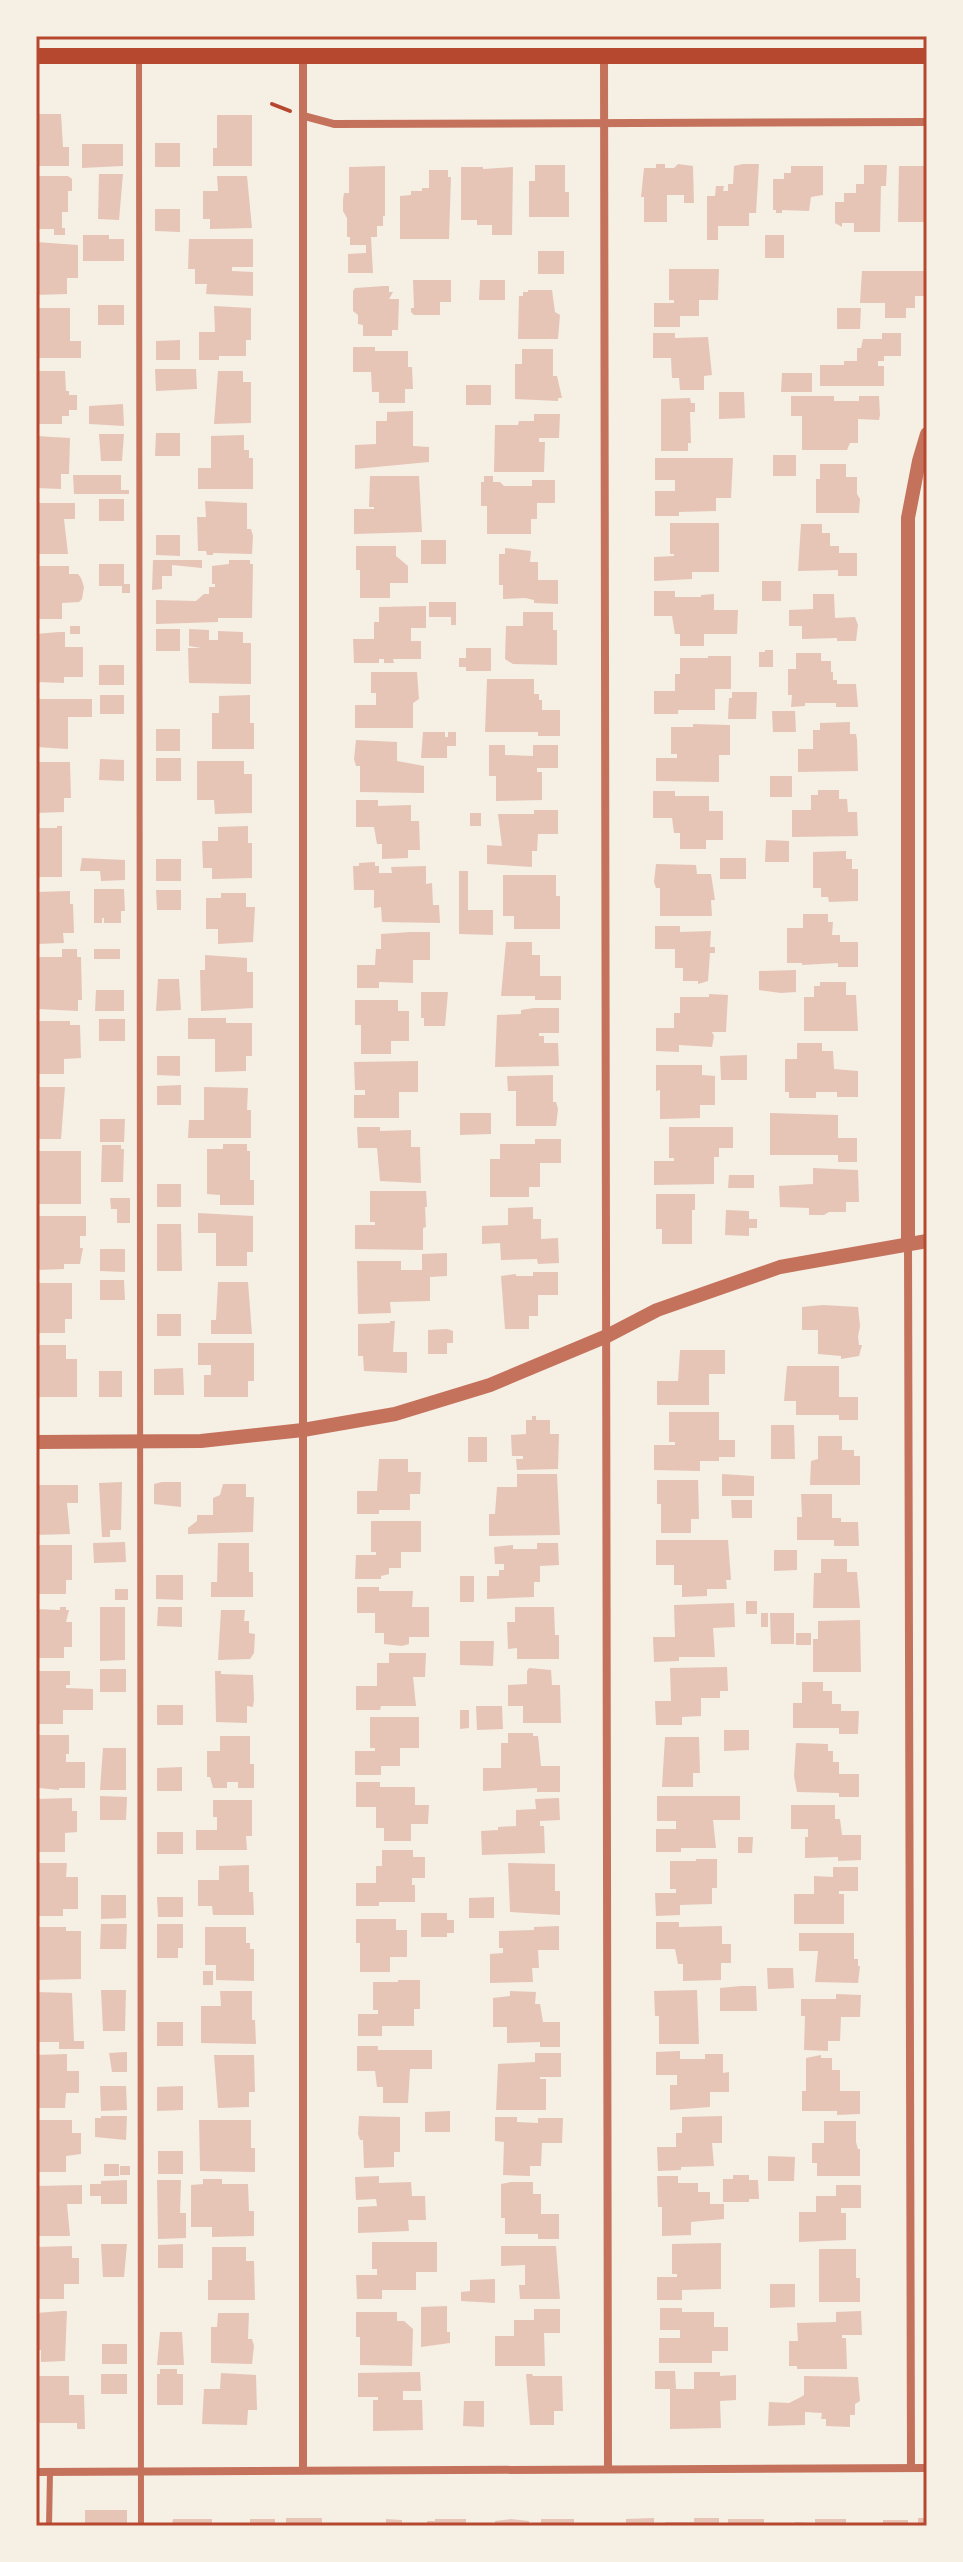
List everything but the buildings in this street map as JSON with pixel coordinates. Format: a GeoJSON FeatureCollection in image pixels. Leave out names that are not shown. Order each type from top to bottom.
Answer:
{"type":"FeatureCollection","features":[{"type":"Feature","properties":{"kind":"main road"},"geometry":{"type":"LineString","coordinates":[[36,56],[927,56]]}},
{"type":"Feature","properties":{"kind":"street"},"geometry":{"type":"LineString","coordinates":[[303,57],[303,2470]]}},
{"type":"Feature","properties":{"kind":"street"},"geometry":{"type":"LineString","coordinates":[[604,57],[608,2469]]}},
{"type":"Feature","properties":{"kind":"street"},"geometry":{"type":"LineString","coordinates":[[304,116],[334,124],[927,122]]}},
{"type":"Feature","properties":{"kind":"street"},"geometry":{"type":"LineString","coordinates":[[911,2468],[908,518],[927,434]]}},
{"type":"Feature","properties":{"kind":"street"},"geometry":{"type":"LineString","coordinates":[[36,1442],[201,1441],[303,1430],[409,1410],[490,1385],[607,1336],[657,1310],[780,1267],[927,1241]]}},
{"type":"Feature","properties":{"kind":"street"},"geometry":{"type":"LineString","coordinates":[[36,2472],[927,2468]]}},
{"type":"Feature","properties":{"kind":"lane"},"geometry":{"type":"LineString","coordinates":[[139,56],[141,2526]]}},
{"type":"Feature","properties":{"kind":"lane"},"geometry":{"type":"LineString","coordinates":[[49,2526],[50,2472]]}}]}
